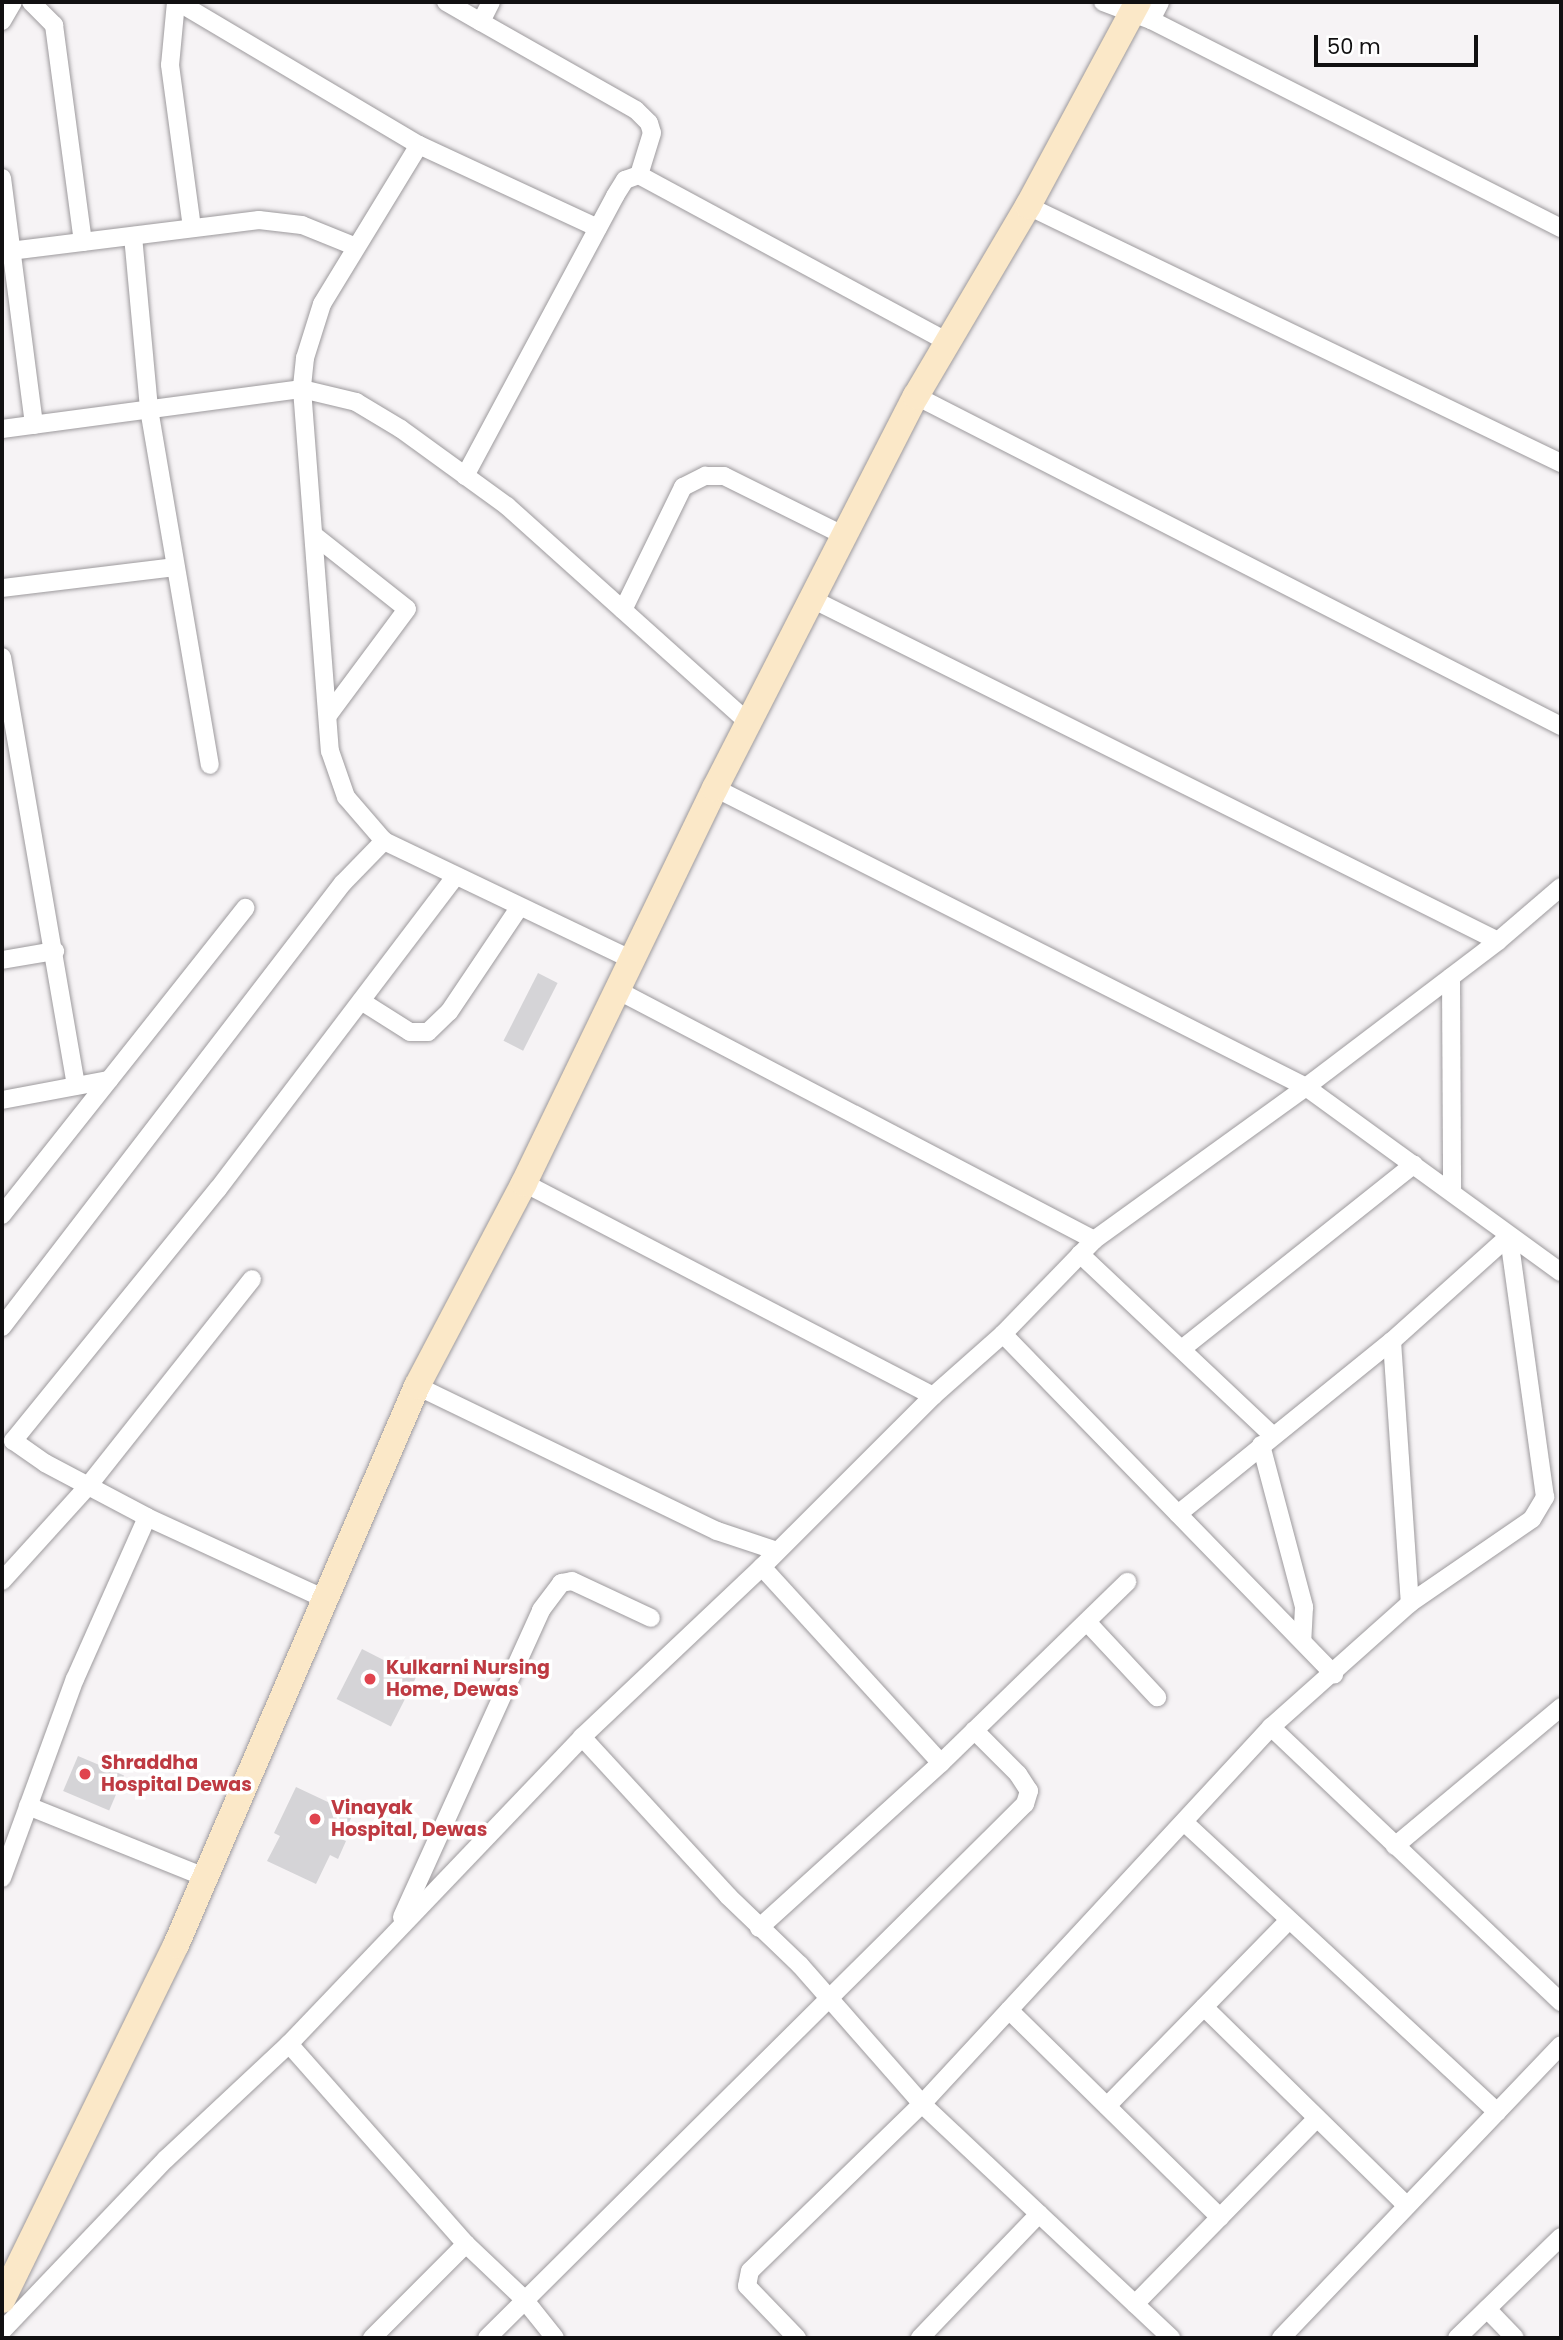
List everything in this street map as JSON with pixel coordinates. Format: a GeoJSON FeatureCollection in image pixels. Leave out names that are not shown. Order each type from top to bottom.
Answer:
{"type":"FeatureCollection","features":[{"type":"Feature","properties":{"kind":"street"},"geometry":{"type":"LineString","coordinates":[[2,21],[13,2]]}},
{"type":"Feature","properties":{"kind":"street"},"geometry":{"type":"LineString","coordinates":[[31,2],[54,25],[83,242]]}},
{"type":"Feature","properties":{"kind":"street"},"geometry":{"type":"LineString","coordinates":[[192,228],[170,65],[177,2],[419,145],[598,228]]}},
{"type":"Feature","properties":{"kind":"street"},"geometry":{"type":"LineString","coordinates":[[446,2],[636,110],[652,133],[639,175]]}},
{"type":"Feature","properties":{"kind":"street"},"geometry":{"type":"LineString","coordinates":[[481,22],[491,2]]}},
{"type":"Feature","properties":{"kind":"street"},"geometry":{"type":"LineString","coordinates":[[1103,2],[1141,12],[1561,228]]}},
{"type":"Feature","properties":{"kind":"street"},"geometry":{"type":"LineString","coordinates":[[2,2300],[205,1877],[417,1386],[524,1183],[615,989],[632,960],[715,788],[814,600],[916,396],[1141,12],[1160,2]]}},
{"type":"Feature","properties":{"kind":"street"},"geometry":{"type":"LineString","coordinates":[[419,145],[354,246],[322,304],[305,358],[302,389],[330,751],[346,797],[384,841],[454,878],[632,960]]}},
{"type":"Feature","properties":{"kind":"street"},"geometry":{"type":"LineString","coordinates":[[465,476],[625,180],[639,175],[948,342]]}},
{"type":"Feature","properties":{"kind":"street"},"geometry":{"type":"LineString","coordinates":[[2,178],[6,252],[34,425]]}},
{"type":"Feature","properties":{"kind":"street"},"geometry":{"type":"LineString","coordinates":[[1028,206],[1561,463]]}},
{"type":"Feature","properties":{"kind":"street"},"geometry":{"type":"LineString","coordinates":[[6,252],[259,220],[302,225],[354,246]]}},
{"type":"Feature","properties":{"kind":"street"},"geometry":{"type":"LineString","coordinates":[[133,236],[149,409],[210,765]]}},
{"type":"Feature","properties":{"kind":"street"},"geometry":{"type":"LineString","coordinates":[[2,429],[302,389],[356,402],[507,506],[749,723]]}},
{"type":"Feature","properties":{"kind":"street"},"geometry":{"type":"LineString","coordinates":[[916,396],[1561,726]]}},
{"type":"Feature","properties":{"kind":"street"},"geometry":{"type":"LineString","coordinates":[[623,610],[683,487],[705,476],[724,476],[845,536]]}},
{"type":"Feature","properties":{"kind":"street"},"geometry":{"type":"LineString","coordinates":[[314,536],[407,609],[329,714]]}},
{"type":"Feature","properties":{"kind":"street"},"geometry":{"type":"LineString","coordinates":[[2,588],[175,567]]}},
{"type":"Feature","properties":{"kind":"street"},"geometry":{"type":"LineString","coordinates":[[814,600],[1498,941]]}},
{"type":"Feature","properties":{"kind":"street"},"geometry":{"type":"LineString","coordinates":[[2,657],[55,951],[76,1086]]}},
{"type":"Feature","properties":{"kind":"street"},"geometry":{"type":"LineString","coordinates":[[715,788],[1306,1087],[1561,1272]]}},
{"type":"Feature","properties":{"kind":"street"},"geometry":{"type":"LineString","coordinates":[[2,1327],[343,883],[384,841]]}},
{"type":"Feature","properties":{"kind":"street"},"geometry":{"type":"LineString","coordinates":[[325,1600],[147,1517],[88,1486],[8,1435],[218,1189],[454,878]]}},
{"type":"Feature","properties":{"kind":"street"},"geometry":{"type":"LineString","coordinates":[[2,2331],[166,2159],[289,2044],[582,1737],[762,1567],[933,1396],[1003,1334],[1094,1240],[1306,1087],[1498,941],[1561,887]]}},
{"type":"Feature","properties":{"kind":"street"},"geometry":{"type":"LineString","coordinates":[[2,1215],[245,908]]}},
{"type":"Feature","properties":{"kind":"street"},"geometry":{"type":"LineString","coordinates":[[361,1001],[411,1032],[428,1032],[449,1012],[519,908]]}},
{"type":"Feature","properties":{"kind":"street"},"geometry":{"type":"LineString","coordinates":[[2,960],[55,951]]}},
{"type":"Feature","properties":{"kind":"street"},"geometry":{"type":"LineString","coordinates":[[1451,977],[1452,1191]]}},
{"type":"Feature","properties":{"kind":"street"},"geometry":{"type":"LineString","coordinates":[[615,989],[1094,1240]]}},
{"type":"Feature","properties":{"kind":"street"},"geometry":{"type":"LineString","coordinates":[[2,1100],[109,1080]]}},
{"type":"Feature","properties":{"kind":"street"},"geometry":{"type":"LineString","coordinates":[[1183,1348],[1414,1164]]}},
{"type":"Feature","properties":{"kind":"street"},"geometry":{"type":"LineString","coordinates":[[524,1183],[933,1396]]}},
{"type":"Feature","properties":{"kind":"street"},"geometry":{"type":"LineString","coordinates":[[1178,1514],[1392,1341],[1509,1236]]}},
{"type":"Feature","properties":{"kind":"street"},"geometry":{"type":"LineString","coordinates":[[797,2338],[747,2286],[750,2271],[922,2104],[1271,1727],[1334,1674],[1410,1603],[1532,1519],[1545,1497],[1509,1236]]}},
{"type":"Feature","properties":{"kind":"street"},"geometry":{"type":"LineString","coordinates":[[1080,1254],[1183,1348],[1267,1440],[1304,1608],[1302,1641]]}},
{"type":"Feature","properties":{"kind":"street"},"geometry":{"type":"LineString","coordinates":[[2,1581],[88,1486],[252,1279]]}},
{"type":"Feature","properties":{"kind":"street"},"geometry":{"type":"LineString","coordinates":[[1003,1334],[1334,1674]]}},
{"type":"Feature","properties":{"kind":"street"},"geometry":{"type":"LineString","coordinates":[[1392,1341],[1410,1603]]}},
{"type":"Feature","properties":{"kind":"street"},"geometry":{"type":"LineString","coordinates":[[417,1386],[716,1531],[777,1551]]}},
{"type":"Feature","properties":{"kind":"street"},"geometry":{"type":"LineString","coordinates":[[2,1878],[75,1678],[147,1517]]}},
{"type":"Feature","properties":{"kind":"street"},"geometry":{"type":"LineString","coordinates":[[762,1567],[941,1763]]}},
{"type":"Feature","properties":{"kind":"street"},"geometry":{"type":"LineString","coordinates":[[397,1930],[541,1611],[561,1583],[572,1581],[651,1618]]}},
{"type":"Feature","properties":{"kind":"street"},"geometry":{"type":"LineString","coordinates":[[759,1928],[941,1763],[1128,1582]]}},
{"type":"Feature","properties":{"kind":"street"},"geometry":{"type":"LineString","coordinates":[[1087,1622],[1157,1697]]}},
{"type":"Feature","properties":{"kind":"street"},"geometry":{"type":"LineString","coordinates":[[1395,1846],[1561,1707]]}},
{"type":"Feature","properties":{"kind":"street"},"geometry":{"type":"LineString","coordinates":[[1271,1727],[1561,2002]]}},
{"type":"Feature","properties":{"kind":"street"},"geometry":{"type":"LineString","coordinates":[[486,2338],[827,1996],[939,1893],[1025,1804],[1029,1791],[1018,1774],[974,1730]]}},
{"type":"Feature","properties":{"kind":"street"},"geometry":{"type":"LineString","coordinates":[[582,1737],[759,1928],[827,1996],[922,2104],[1135,2304],[1162,2335]]}},
{"type":"Feature","properties":{"kind":"street"},"geometry":{"type":"LineString","coordinates":[[28,1806],[205,1877]]}},
{"type":"Feature","properties":{"kind":"street"},"geometry":{"type":"LineString","coordinates":[[1184,1822],[1497,2112]]}},
{"type":"Feature","properties":{"kind":"street"},"geometry":{"type":"LineString","coordinates":[[1107,2106],[1289,1920]]}},
{"type":"Feature","properties":{"kind":"street"},"geometry":{"type":"LineString","coordinates":[[1204,2007],[1407,2206]]}},
{"type":"Feature","properties":{"kind":"street"},"geometry":{"type":"LineString","coordinates":[[1009,2010],[1220,2217]]}},
{"type":"Feature","properties":{"kind":"street"},"geometry":{"type":"LineString","coordinates":[[289,2044],[466,2244],[523,2298],[555,2338]]}},
{"type":"Feature","properties":{"kind":"street"},"geometry":{"type":"LineString","coordinates":[[1281,2338],[1561,2045]]}},
{"type":"Feature","properties":{"kind":"street"},"geometry":{"type":"LineString","coordinates":[[1135,2304],[1317,2118]]}},
{"type":"Feature","properties":{"kind":"street"},"geometry":{"type":"LineString","coordinates":[[920,2338],[1040,2214]]}},
{"type":"Feature","properties":{"kind":"street"},"geometry":{"type":"LineString","coordinates":[[1457,2338],[1561,2237]]}},
{"type":"Feature","properties":{"kind":"street"},"geometry":{"type":"LineString","coordinates":[[372,2338],[466,2244]]}},
{"type":"Feature","properties":{"kind":"street"},"geometry":{"type":"LineString","coordinates":[[1487,2309],[1515,2338]]}},
{"type":"Feature","properties":{"kind":"building"},"geometry":{"type":"Polygon","coordinates":[[[538,973],[558,983],[523,1051],[503,1041],[538,973]]]}},
{"type":"Feature","properties":{"kind":"building"},"geometry":{"type":"Polygon","coordinates":[[[362,1649],[416,1677],[391,1727],[337,1699],[362,1649]]]}},
{"type":"Feature","properties":{"kind":"building"},"geometry":{"type":"Polygon","coordinates":[[[78,1756],[124,1776],[109,1811],[63,1791],[78,1756]]]}},
{"type":"Feature","properties":{"kind":"building"},"geometry":{"type":"Polygon","coordinates":[[[296,1787],[330,1803],[333,1797],[356,1808],[341,1839],[346,1841],[338,1859],[330,1855],[316,1884],[267,1861],[280,1836],[274,1833],[296,1787]]]}},
{"type":"Feature","properties":{"kind":"place","name":"Kulkarni Nursing Home, Dewas"},"geometry":{"type":"Point","coordinates":[370,1679]}},
{"type":"Feature","properties":{"kind":"place","name":"Shraddha Hospital Dewas"},"geometry":{"type":"Point","coordinates":[85,1774]}},
{"type":"Feature","properties":{"kind":"place","name":"Vinayak Hospital, Dewas"},"geometry":{"type":"Point","coordinates":[315,1819]}}]}
